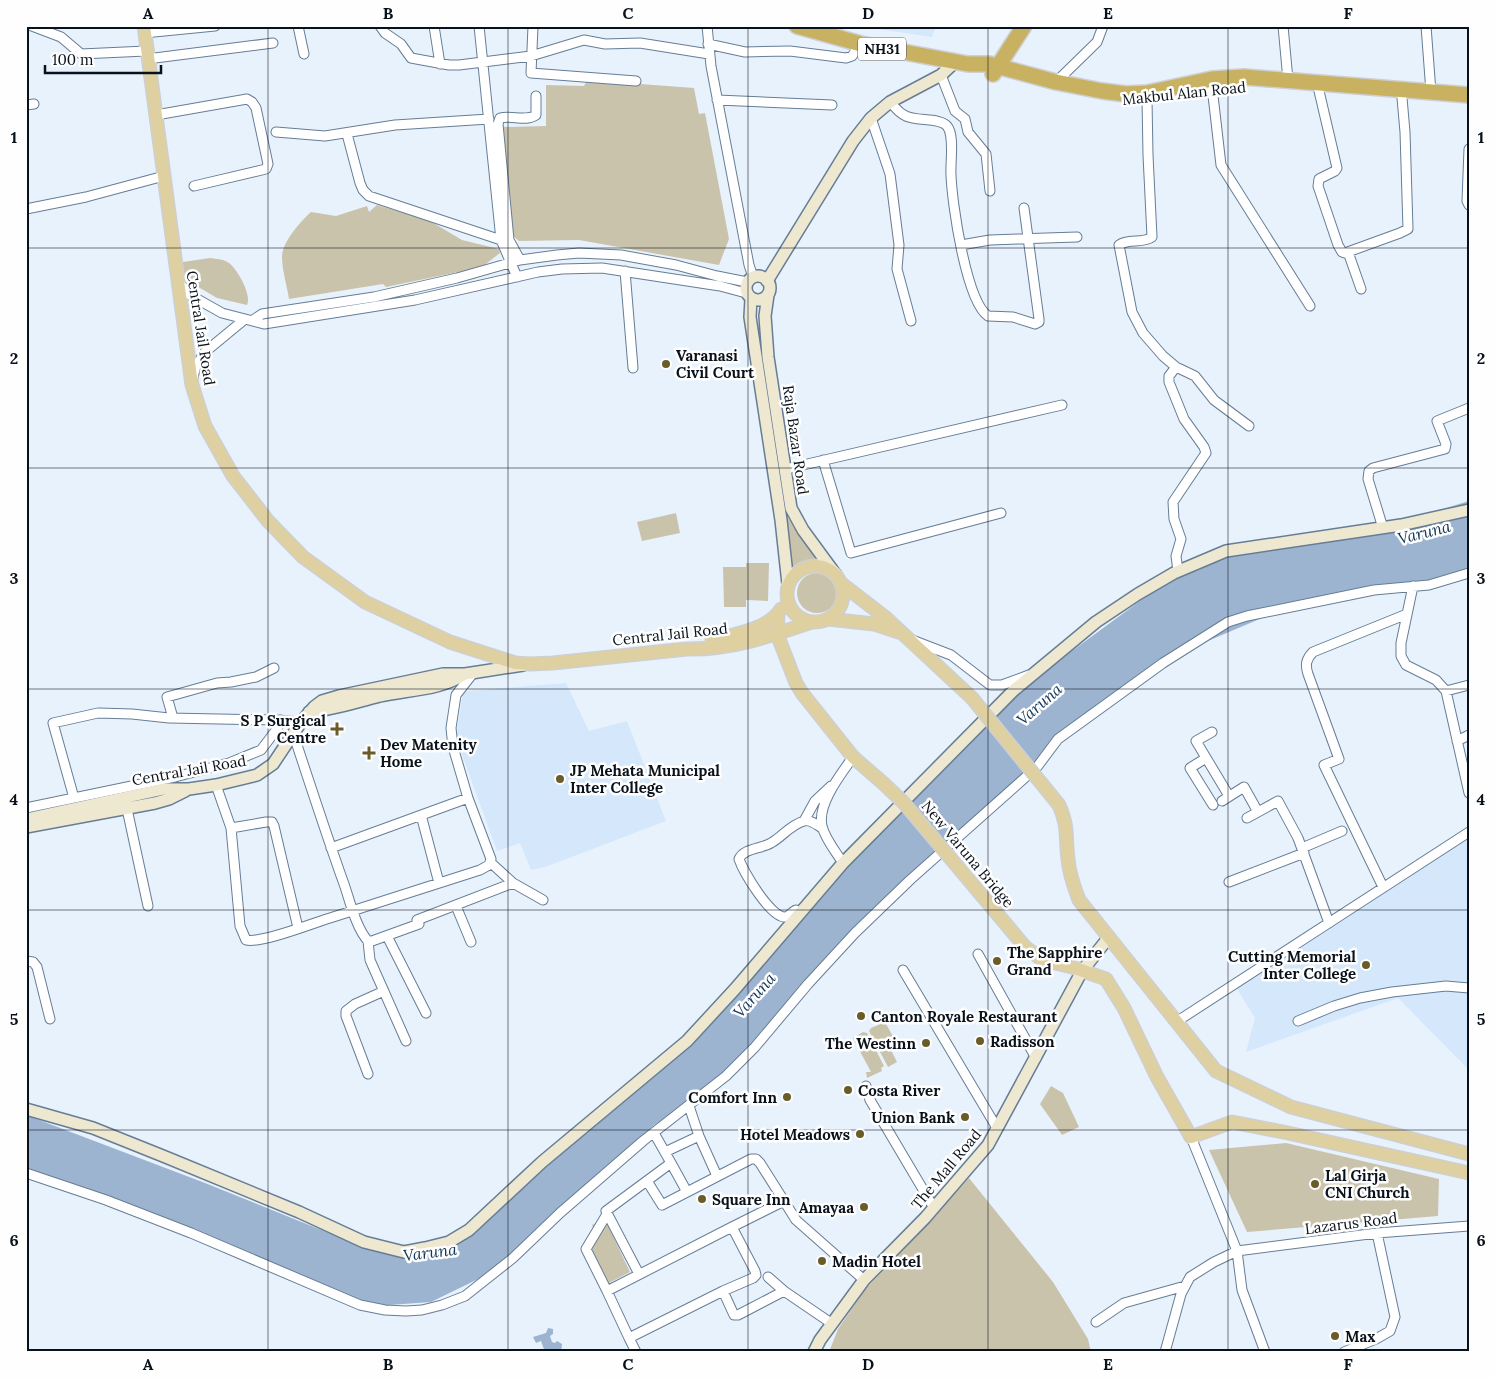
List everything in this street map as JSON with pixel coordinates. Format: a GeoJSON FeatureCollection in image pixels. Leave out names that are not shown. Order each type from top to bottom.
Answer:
{"type":"FeatureCollection","features":[{"type":"Feature","properties":{"kind":"highway","name":"NH31"},"geometry":{"type":"LineString","coordinates":[[797,26],[861,44],[990,69]]}},
{"type":"Feature","properties":{"kind":"highway"},"geometry":{"type":"LineString","coordinates":[[990,69],[1015,26]]}},
{"type":"Feature","properties":{"kind":"highway"},"geometry":{"type":"LineString","coordinates":[[990,69],[1024,26]]}},
{"type":"Feature","properties":{"kind":"highway","name":"Makbul Alan Road"},"geometry":{"type":"LineString","coordinates":[[990,69],[1126,94],[1148,93],[1212,79],[1244,77],[1469,95]]}},
{"type":"Feature","properties":{"kind":"highway","name":"Makbul Alan Road"},"geometry":{"type":"LineString","coordinates":[[990,69],[1102,99],[1124,101],[1148,100],[1212,87],[1241,85],[1469,104]]}},
{"type":"Feature","properties":{"kind":"main road","name":"Central Jail Road"},"geometry":{"type":"LineString","coordinates":[[144,29],[192,385],[205,426],[233,476],[268,521],[303,557],[365,602],[450,642],[500,660],[515,663],[530,664],[704,649],[741,643],[777,634],[812,622]]}},
{"type":"Feature","properties":{"kind":"main road"},"geometry":{"type":"LineString","coordinates":[[839,580],[843,596],[840,607],[828,619],[812,622],[795,614],[790,607],[787,598],[788,584],[798,571],[814,566],[830,570],[839,580],[886,618],[972,698],[1059,805],[1067,827],[1068,860],[1079,900],[1216,1071],[1291,1107],[1469,1154]]}},
{"type":"Feature","properties":{"kind":"main road"},"geometry":{"type":"LineString","coordinates":[[777,634],[778,614],[787,598]]}},
{"type":"Feature","properties":{"kind":"main road"},"geometry":{"type":"LineString","coordinates":[[687,649],[701,642],[743,633],[760,626],[778,614]]}},
{"type":"Feature","properties":{"kind":"main road"},"geometry":{"type":"LineString","coordinates":[[828,619],[874,624],[907,637]]}},
{"type":"Feature","properties":{"kind":"main road","name":"New Varuna Bridge"},"geometry":{"type":"LineString","coordinates":[[777,634],[796,683],[802,693],[853,757],[904,803],[1026,948],[1043,960],[1106,979],[1124,1008],[1157,1077],[1191,1137]]}},
{"type":"Feature","properties":{"kind":"main road"},"geometry":{"type":"LineString","coordinates":[[1191,1137],[1232,1122],[1469,1173]]}},
{"type":"Feature","properties":{"kind":"street"},"geometry":{"type":"LineString","coordinates":[[32,26],[62,37],[82,54],[146,55],[273,43]]}},
{"type":"Feature","properties":{"kind":"street"},"geometry":{"type":"LineString","coordinates":[[144,29],[215,26]]}},
{"type":"Feature","properties":{"kind":"street"},"geometry":{"type":"LineString","coordinates":[[298,26],[304,54]]}},
{"type":"Feature","properties":{"kind":"street"},"geometry":{"type":"LineString","coordinates":[[380,26],[385,33],[401,44],[411,58],[440,64],[459,65],[531,56],[584,40],[605,44],[640,43],[745,52],[790,51],[841,58],[852,56],[861,44]]}},
{"type":"Feature","properties":{"kind":"street"},"geometry":{"type":"LineString","coordinates":[[434,26],[440,64]]}},
{"type":"Feature","properties":{"kind":"street"},"geometry":{"type":"LineString","coordinates":[[479,26],[501,240],[516,261]]}},
{"type":"Feature","properties":{"kind":"street"},"geometry":{"type":"LineString","coordinates":[[533,26],[531,73],[636,81]]}},
{"type":"Feature","properties":{"kind":"street"},"geometry":{"type":"LineString","coordinates":[[707,26],[717,100],[749,265],[750,317],[780,516],[788,584]]}},
{"type":"Feature","properties":{"kind":"street"},"geometry":{"type":"LineString","coordinates":[[1056,82],[1096,42],[1103,26]]}},
{"type":"Feature","properties":{"kind":"street"},"geometry":{"type":"LineString","coordinates":[[1283,26],[1288,80]]}},
{"type":"Feature","properties":{"kind":"street"},"geometry":{"type":"LineString","coordinates":[[1426,26],[1431,92]]}},
{"type":"Feature","properties":{"kind":"street"},"geometry":{"type":"LineString","coordinates":[[177,281],[190,295],[215,310],[264,324],[415,300],[562,269],[602,268],[720,286],[749,288],[761,277],[767,281],[853,141],[870,118],[890,102],[962,63]]}},
{"type":"Feature","properties":{"kind":"street"},"geometry":{"type":"LineString","coordinates":[[941,75],[956,113],[965,119],[968,132],[986,154],[990,191]]}},
{"type":"Feature","properties":{"kind":"street"},"geometry":{"type":"LineString","coordinates":[[1212,87],[1221,165],[1310,306]]}},
{"type":"Feature","properties":{"kind":"street"},"geometry":{"type":"LineString","coordinates":[[1319,91],[1337,168],[1319,180],[1318,186],[1342,252],[1348,252],[1408,229],[1402,98]]}},
{"type":"Feature","properties":{"kind":"street"},"geometry":{"type":"LineString","coordinates":[[517,277],[516,261],[509,240],[498,124],[500,118],[531,119],[536,116],[536,96]]}},
{"type":"Feature","properties":{"kind":"street"},"geometry":{"type":"LineString","coordinates":[[156,115],[247,99],[256,108],[268,164],[266,169],[194,186]]}},
{"type":"Feature","properties":{"kind":"street"},"geometry":{"type":"LineString","coordinates":[[717,100],[832,105]]}},
{"type":"Feature","properties":{"kind":"street"},"geometry":{"type":"LineString","coordinates":[[1148,100],[1148,155],[1152,237],[1148,240],[1122,243],[1119,247],[1132,312],[1136,322],[1155,348],[1176,367],[1195,376],[1214,400],[1249,426]]}},
{"type":"Feature","properties":{"kind":"street"},"geometry":{"type":"LineString","coordinates":[[890,102],[905,116],[942,122],[948,128],[951,138],[952,192],[961,245],[970,283],[985,314],[992,317],[1014,317],[1036,324],[1039,322],[1039,318],[1024,208]]}},
{"type":"Feature","properties":{"kind":"street"},"geometry":{"type":"LineString","coordinates":[[870,118],[890,174],[899,245],[896,269],[911,321]]}},
{"type":"Feature","properties":{"kind":"street"},"geometry":{"type":"LineString","coordinates":[[276,132],[318,136],[347,134],[395,125],[488,120]]}},
{"type":"Feature","properties":{"kind":"street"},"geometry":{"type":"LineString","coordinates":[[347,134],[360,183],[363,190],[369,196],[501,240]]}},
{"type":"Feature","properties":{"kind":"street"},"geometry":{"type":"LineString","coordinates":[[1468,203],[1469,149]]}},
{"type":"Feature","properties":{"kind":"street"},"geometry":{"type":"LineString","coordinates":[[26,209],[86,197],[164,176]]}},
{"type":"Feature","properties":{"kind":"street"},"geometry":{"type":"LineString","coordinates":[[961,245],[990,240],[1077,237]]}},
{"type":"Feature","properties":{"kind":"street"},"geometry":{"type":"LineString","coordinates":[[1348,252],[1361,289]]}},
{"type":"Feature","properties":{"kind":"street"},"geometry":{"type":"LineString","coordinates":[[192,385],[196,366],[200,358],[249,320],[262,314],[374,297],[457,278],[516,261],[579,253],[621,255],[676,265],[717,276],[749,288],[758,301],[768,295]]}},
{"type":"Feature","properties":{"kind":"street"},"geometry":{"type":"LineString","coordinates":[[625,271],[633,368]]}},
{"type":"Feature","properties":{"kind":"street","name":"Raja Bazar Road"},"geometry":{"type":"LineString","coordinates":[[767,281],[770,288],[765,316],[768,356],[791,508],[796,519],[839,580]]}},
{"type":"Feature","properties":{"kind":"street"},"geometry":{"type":"LineString","coordinates":[[1176,367],[1169,376],[1169,382],[1180,411],[1206,453],[1173,502],[1174,519],[1180,540],[1177,552],[1178,571]]}},
{"type":"Feature","properties":{"kind":"street"},"geometry":{"type":"LineString","coordinates":[[786,468],[1062,405]]}},
{"type":"Feature","properties":{"kind":"street"},"geometry":{"type":"LineString","coordinates":[[1383,528],[1368,479],[1369,471],[1373,468],[1445,449],[1446,444],[1437,421],[1469,408]]}},
{"type":"Feature","properties":{"kind":"street"},"geometry":{"type":"LineString","coordinates":[[823,460],[852,553],[1001,513]]}},
{"type":"Feature","properties":{"kind":"street"},"geometry":{"type":"LineString","coordinates":[[26,1109],[92,1128],[300,1212],[364,1242],[404,1252],[442,1244],[457,1238],[469,1230],[542,1162],[687,1041],[724,1002],[843,863],[1007,697],[1096,622],[1138,594],[1178,571],[1226,552],[1383,528],[1439,518],[1469,510]]}},
{"type":"Feature","properties":{"kind":"street"},"geometry":{"type":"LineString","coordinates":[[26,1173],[106,1200],[191,1232],[360,1305],[385,1310],[406,1311],[442,1305],[464,1296],[513,1258],[560,1213],[654,1133],[726,1076],[742,1061],[855,933],[910,880],[1037,767],[1058,739],[1117,696],[1163,663],[1228,622],[1256,614],[1374,590],[1443,581],[1469,572]]}},
{"type":"Feature","properties":{"kind":"street"},"geometry":{"type":"LineString","coordinates":[[1413,586],[1400,651],[1404,662],[1412,669],[1436,680],[1446,691],[1469,793]]}},
{"type":"Feature","properties":{"kind":"street"},"geometry":{"type":"LineString","coordinates":[[1383,888],[1324,765],[1340,759],[1308,674],[1306,662],[1308,656],[1313,652],[1407,614]]}},
{"type":"Feature","properties":{"kind":"street"},"geometry":{"type":"LineString","coordinates":[[907,637],[951,655],[985,682],[994,686],[1002,686],[1034,673]]}},
{"type":"Feature","properties":{"kind":"street","name":"Central Jail Road"},"geometry":{"type":"LineString","coordinates":[[26,819],[164,789],[189,789],[249,778],[264,772],[273,764],[309,712],[325,711],[381,696],[456,681],[470,673],[530,664]]}},
{"type":"Feature","properties":{"kind":"street"},"geometry":{"type":"LineString","coordinates":[[173,718],[167,698],[217,683],[256,677],[274,668]]}},
{"type":"Feature","properties":{"kind":"street"},"geometry":{"type":"LineString","coordinates":[[470,673],[456,695],[451,728],[452,747],[468,798],[488,851],[490,862],[513,883],[543,900]]}},
{"type":"Feature","properties":{"kind":"street"},"geometry":{"type":"LineString","coordinates":[[1446,691],[1469,685]]}},
{"type":"Feature","properties":{"kind":"street"},"geometry":{"type":"LineString","coordinates":[[74,798],[53,724],[98,713],[173,718],[301,722]]}},
{"type":"Feature","properties":{"kind":"street"},"geometry":{"type":"LineString","coordinates":[[26,808],[175,777],[229,763],[261,750],[277,729],[281,720]]}},
{"type":"Feature","properties":{"kind":"street"},"geometry":{"type":"LineString","coordinates":[[1212,732],[1196,740],[1226,798],[1244,787],[1258,812]]}},
{"type":"Feature","properties":{"kind":"street"},"geometry":{"type":"LineString","coordinates":[[293,733],[353,910],[364,937],[368,941],[370,960],[406,1041]]}},
{"type":"Feature","properties":{"kind":"street"},"geometry":{"type":"LineString","coordinates":[[1457,741],[1469,735]]}},
{"type":"Feature","properties":{"kind":"street"},"geometry":{"type":"LineString","coordinates":[[822,828],[822,811],[838,780],[853,757]]}},
{"type":"Feature","properties":{"kind":"street"},"geometry":{"type":"LineString","coordinates":[[1206,758],[1190,768],[1213,805]]}},
{"type":"Feature","properties":{"kind":"street"},"geometry":{"type":"LineString","coordinates":[[804,821],[815,802],[838,780]]}},
{"type":"Feature","properties":{"kind":"street"},"geometry":{"type":"LineString","coordinates":[[216,785],[231,828],[240,926],[246,940],[260,940],[440,883],[480,870],[490,862]]}},
{"type":"Feature","properties":{"kind":"street"},"geometry":{"type":"LineString","coordinates":[[26,828],[169,799],[189,789]]}},
{"type":"Feature","properties":{"kind":"street"},"geometry":{"type":"LineString","coordinates":[[331,848],[468,798]]}},
{"type":"Feature","properties":{"kind":"street"},"geometry":{"type":"LineString","coordinates":[[1246,818],[1278,801],[1303,851],[1329,923]]}},
{"type":"Feature","properties":{"kind":"street"},"geometry":{"type":"LineString","coordinates":[[127,809],[148,906]]}},
{"type":"Feature","properties":{"kind":"street"},"geometry":{"type":"LineString","coordinates":[[421,815],[440,883]]}},
{"type":"Feature","properties":{"kind":"street"},"geometry":{"type":"LineString","coordinates":[[801,912],[796,910],[786,917],[769,908],[746,874],[739,858],[743,853],[772,842],[786,830],[809,820],[822,828],[843,863]]}},
{"type":"Feature","properties":{"kind":"street"},"geometry":{"type":"LineString","coordinates":[[231,828],[272,822],[298,928]]}},
{"type":"Feature","properties":{"kind":"street"},"geometry":{"type":"LineString","coordinates":[[1229,882],[1303,851],[1342,831]]}},
{"type":"Feature","properties":{"kind":"street"},"geometry":{"type":"LineString","coordinates":[[1176,1022],[1469,832]]}},
{"type":"Feature","properties":{"kind":"street"},"geometry":{"type":"LineString","coordinates":[[368,941],[387,936],[513,883]]}},
{"type":"Feature","properties":{"kind":"street"},"geometry":{"type":"LineString","coordinates":[[456,906],[471,942]]}},
{"type":"Feature","properties":{"kind":"street"},"geometry":{"type":"LineString","coordinates":[[387,936],[426,1013]]}},
{"type":"Feature","properties":{"kind":"street","name":"The Mall Road"},"geometry":{"type":"LineString","coordinates":[[814,1352],[820,1340],[864,1280],[934,1208],[988,1145],[1082,971],[1109,936]]}},
{"type":"Feature","properties":{"kind":"street"},"geometry":{"type":"LineString","coordinates":[[978,954],[1036,1058]]}},
{"type":"Feature","properties":{"kind":"street"},"geometry":{"type":"LineString","coordinates":[[26,961],[33,962],[37,968],[50,1018]]}},
{"type":"Feature","properties":{"kind":"street"},"geometry":{"type":"LineString","coordinates":[[903,970],[997,1128]]}},
{"type":"Feature","properties":{"kind":"street"},"geometry":{"type":"LineString","coordinates":[[1298,1021],[1351,1000],[1392,992],[1446,986],[1469,988]]}},
{"type":"Feature","properties":{"kind":"street"},"geometry":{"type":"LineString","coordinates":[[368,1074],[346,1016],[346,1011],[355,1004],[384,992]]}},
{"type":"Feature","properties":{"kind":"street"},"geometry":{"type":"LineString","coordinates":[[866,1086],[870,1100],[934,1208]]}},
{"type":"Feature","properties":{"kind":"street"},"geometry":{"type":"LineString","coordinates":[[689,1106],[717,1176]]}},
{"type":"Feature","properties":{"kind":"street"},"geometry":{"type":"LineString","coordinates":[[654,1133],[687,1192]]}},
{"type":"Feature","properties":{"kind":"street"},"geometry":{"type":"LineString","coordinates":[[665,1152],[700,1136]]}},
{"type":"Feature","properties":{"kind":"street"},"geometry":{"type":"LineString","coordinates":[[1191,1137],[1237,1251],[1242,1290],[1265,1352]]}},
{"type":"Feature","properties":{"kind":"street"},"geometry":{"type":"LineString","coordinates":[[647,1181],[662,1205],[751,1159],[756,1159],[796,1220],[864,1280]]}},
{"type":"Feature","properties":{"kind":"street"},"geometry":{"type":"LineString","coordinates":[[636,1352],[586,1249],[607,1209],[671,1163]]}},
{"type":"Feature","properties":{"kind":"street"},"geometry":{"type":"LineString","coordinates":[[607,1291],[784,1201]]}},
{"type":"Feature","properties":{"kind":"street"},"geometry":{"type":"LineString","coordinates":[[606,1214],[639,1274]]}},
{"type":"Feature","properties":{"kind":"street","name":"Lazarus Road"},"geometry":{"type":"LineString","coordinates":[[1185,1286],[1190,1277],[1214,1262],[1237,1251],[1377,1233],[1469,1226]]}},
{"type":"Feature","properties":{"kind":"street"},"geometry":{"type":"LineString","coordinates":[[629,1338],[723,1291],[754,1278],[756,1275],[755,1271],[732,1227]]}},
{"type":"Feature","properties":{"kind":"street"},"geometry":{"type":"LineString","coordinates":[[1344,1352],[1390,1331],[1395,1317],[1377,1233]]}},
{"type":"Feature","properties":{"kind":"street"},"geometry":{"type":"LineString","coordinates":[[768,1277],[784,1291],[832,1323]]}},
{"type":"Feature","properties":{"kind":"street"},"geometry":{"type":"LineString","coordinates":[[1096,1322],[1124,1303],[1185,1286]]}},
{"type":"Feature","properties":{"kind":"street"},"geometry":{"type":"LineString","coordinates":[[1165,1352],[1181,1294],[1185,1286]]}},
{"type":"Feature","properties":{"kind":"street"},"geometry":{"type":"LineString","coordinates":[[723,1291],[732,1312],[738,1315],[784,1291]]}},
{"type":"Feature","properties":{"kind":"shaded area"},"geometry":{"type":"Polygon","coordinates":[[[872,26],[936,26],[932,37],[878,29],[872,26]]]}},
{"type":"Feature","properties":{"kind":"shaded area"},"geometry":{"type":"Polygon","coordinates":[[[587,80],[694,88],[699,114],[705,113],[729,239],[719,265],[579,240],[519,241],[512,235],[503,127],[546,126],[546,85],[584,86],[587,80]]]}},
{"type":"Feature","properties":{"kind":"shaded area"},"geometry":{"type":"Polygon","coordinates":[[[377,205],[430,221],[462,240],[499,249],[500,253],[482,267],[386,287],[383,284],[289,299],[283,267],[283,251],[293,232],[302,221],[311,212],[336,216],[367,206],[369,212],[377,205]]]}},
{"type":"Feature","properties":{"kind":"shaded area"},"geometry":{"type":"Polygon","coordinates":[[[210,258],[220,259],[233,266],[246,289],[248,295],[247,305],[217,298],[183,278],[183,262],[210,258]]]}},
{"type":"Feature","properties":{"kind":"shaded area"},"geometry":{"type":"Polygon","coordinates":[[[784,511],[802,540],[820,560],[805,563],[793,571],[784,511]]]}},
{"type":"Feature","properties":{"kind":"shaded area"},"geometry":{"type":"Polygon","coordinates":[[[676,513],[680,533],[642,541],[637,522],[676,513]]]}},
{"type":"Feature","properties":{"kind":"shaded area"},"geometry":{"type":"Polygon","coordinates":[[[746,563],[769,563],[768,601],[746,600],[746,607],[724,607],[723,567],[746,567],[746,563]]]}},
{"type":"Feature","properties":{"kind":"shaded area"},"geometry":{"type":"Polygon","coordinates":[[[817,573],[831,579],[837,593],[831,607],[817,613],[803,607],[797,593],[803,579],[817,573]]]}},
{"type":"Feature","properties":{"kind":"shaded area","name":"JP Mehata Municipal Inter College"},"geometry":{"type":"Polygon","coordinates":[[[566,683],[589,731],[627,721],[666,821],[545,867],[531,870],[520,843],[497,851],[456,738],[463,693],[467,691],[566,683]]]}},
{"type":"Feature","properties":{"kind":"shaded area","name":"Cutting Memorial Inter College"},"geometry":{"type":"Polygon","coordinates":[[[1469,832],[1469,1070],[1398,998],[1246,1052],[1255,1018],[1234,984],[1469,832]]]}},
{"type":"Feature","properties":{"kind":"shaded area"},"geometry":{"type":"Polygon","coordinates":[[[885,1022],[896,1042],[889,1046],[897,1062],[888,1067],[869,1031],[871,1028],[885,1022]]]}},
{"type":"Feature","properties":{"kind":"shaded area"},"geometry":{"type":"Polygon","coordinates":[[[863,1032],[867,1033],[884,1066],[881,1068],[882,1071],[867,1078],[866,1072],[871,1072],[853,1038],[863,1032]]]}},
{"type":"Feature","properties":{"kind":"shaded area"},"geometry":{"type":"Polygon","coordinates":[[[1051,1086],[1063,1093],[1079,1127],[1062,1135],[1040,1104],[1051,1086]]]}},
{"type":"Feature","properties":{"kind":"shaded area"},"geometry":{"type":"Polygon","coordinates":[[[1286,1143],[1439,1179],[1438,1216],[1247,1232],[1209,1150],[1286,1143]]]}},
{"type":"Feature","properties":{"kind":"shaded area"},"geometry":{"type":"Polygon","coordinates":[[[969,1178],[1053,1282],[1088,1339],[1091,1352],[829,1352],[838,1329],[864,1291],[969,1178]]]}},
{"type":"Feature","properties":{"kind":"shaded area"},"geometry":{"type":"Polygon","coordinates":[[[605,1219],[630,1272],[607,1284],[588,1245],[595,1232],[592,1225],[605,1219]]]}},
{"type":"Feature","properties":{"kind":"water","name":"Varuna"},"geometry":{"type":"Polygon","coordinates":[[[1469,501],[1469,569],[1421,583],[1269,615],[1196,646],[1062,740],[918,867],[818,968],[737,1062],[689,1103],[654,1125],[509,1264],[431,1302],[375,1306],[26,1170],[26,1115],[205,1183],[356,1244],[425,1251],[462,1240],[533,1167],[742,984],[876,835],[1001,703],[1185,568],[1273,538],[1387,526],[1469,501]]]}},
{"type":"Feature","properties":{"kind":"water"},"geometry":{"type":"Polygon","coordinates":[[[548,1328],[553,1329],[553,1334],[550,1336],[552,1342],[555,1343],[557,1341],[562,1344],[561,1352],[545,1352],[541,1341],[536,1343],[533,1337],[546,1333],[548,1328]]]}},
{"type":"Feature","properties":{"kind":"place","name":"Varanasi Civil Court"},"geometry":{"type":"Point","coordinates":[666,364]}},
{"type":"Feature","properties":{"kind":"place","name":"S P Surgical Centre"},"geometry":{"type":"Point","coordinates":[337,729]}},
{"type":"Feature","properties":{"kind":"place","name":"Dev Matenity Home"},"geometry":{"type":"Point","coordinates":[369,753]}},
{"type":"Feature","properties":{"kind":"place","name":"JP Mehata Municipal Inter College"},"geometry":{"type":"Point","coordinates":[560,779]}},
{"type":"Feature","properties":{"kind":"place","name":"The Sapphire Grand"},"geometry":{"type":"Point","coordinates":[997,961]}},
{"type":"Feature","properties":{"kind":"place","name":"Cutting Memorial Inter College"},"geometry":{"type":"Point","coordinates":[1366,965]}},
{"type":"Feature","properties":{"kind":"place","name":"Canton Royale Restaurant"},"geometry":{"type":"Point","coordinates":[861,1016]}},
{"type":"Feature","properties":{"kind":"place","name":"Radisson"},"geometry":{"type":"Point","coordinates":[980,1041]}},
{"type":"Feature","properties":{"kind":"place","name":"The Westinn"},"geometry":{"type":"Point","coordinates":[926,1043]}},
{"type":"Feature","properties":{"kind":"place","name":"Costa River"},"geometry":{"type":"Point","coordinates":[848,1090]}},
{"type":"Feature","properties":{"kind":"place","name":"Comfort Inn"},"geometry":{"type":"Point","coordinates":[787,1097]}},
{"type":"Feature","properties":{"kind":"place","name":"Union Bank"},"geometry":{"type":"Point","coordinates":[965,1117]}},
{"type":"Feature","properties":{"kind":"place","name":"Hotel Meadows"},"geometry":{"type":"Point","coordinates":[860,1134]}},
{"type":"Feature","properties":{"kind":"place","name":"Lal Girja CNI Church"},"geometry":{"type":"Point","coordinates":[1315,1184]}},
{"type":"Feature","properties":{"kind":"place","name":"Square Inn"},"geometry":{"type":"Point","coordinates":[702,1199]}},
{"type":"Feature","properties":{"kind":"place","name":"Amayaa"},"geometry":{"type":"Point","coordinates":[864,1207]}},
{"type":"Feature","properties":{"kind":"place","name":"Madin Hotel"},"geometry":{"type":"Point","coordinates":[822,1261]}},
{"type":"Feature","properties":{"kind":"place","name":"Max"},"geometry":{"type":"Point","coordinates":[1335,1336]}}]}
